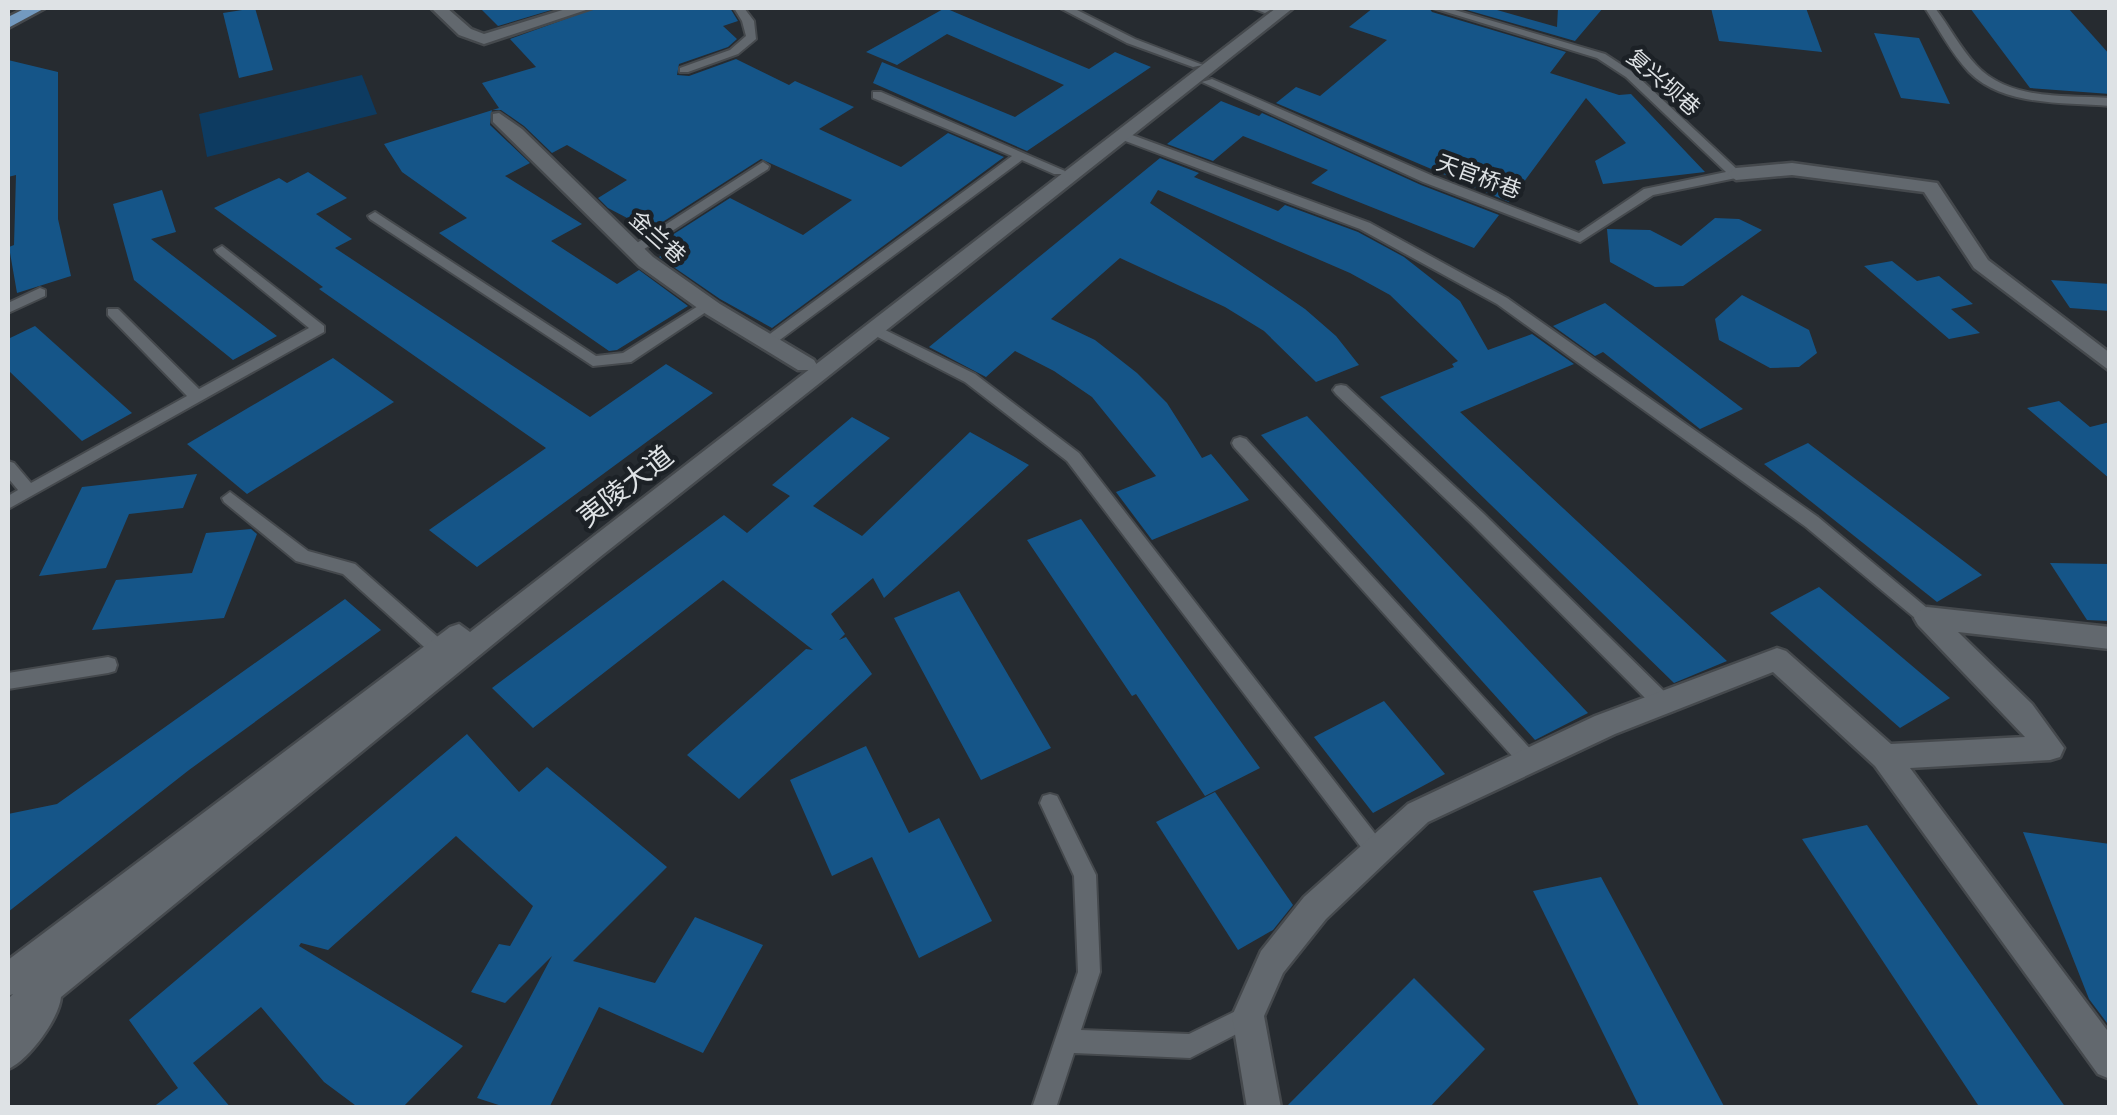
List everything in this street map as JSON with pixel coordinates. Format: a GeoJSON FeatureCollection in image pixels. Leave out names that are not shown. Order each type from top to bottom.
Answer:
{"type":"FeatureCollection","features":[{"type":"Feature","properties":{"kind":"main road"},"geometry":{"type":"LineString","coordinates":[[8,23],[37,8]]}},
{"type":"Feature","properties":{"kind":"main road"},"geometry":{"type":"LineString","coordinates":[[438,8],[464,32],[484,39],[584,8]]}},
{"type":"Feature","properties":{"kind":"main road","name":"夷陵大道"},"geometry":{"type":"LineString","coordinates":[[8,977],[440,650],[1060,171],[1202,73],[1269,8]]}},
{"type":"Feature","properties":{"kind":"main road","name":"夷陵大道"},"geometry":{"type":"LineString","coordinates":[[8,1020],[591,550],[1124,136],[1269,8]]}},
{"type":"Feature","properties":{"kind":"main road","name":"金兰巷"},"geometry":{"type":"LineString","coordinates":[[499,118],[525,138],[633,250],[674,286],[806,365]]}},
{"type":"Feature","properties":{"kind":"main road"},"geometry":{"type":"LineString","coordinates":[[1736,174],[1792,169],[1930,187],[1981,264],[2110,364]]}},
{"type":"Feature","properties":{"kind":"main road"},"geometry":{"type":"LineString","coordinates":[[1927,618],[2110,638]]}},
{"type":"Feature","properties":{"kind":"main road"},"geometry":{"type":"LineString","coordinates":[[1884,757],[2050,748],[2022,712],[1927,618]]}},
{"type":"Feature","properties":{"kind":"main road"},"geometry":{"type":"LineString","coordinates":[[1264,1108],[1248,1016],[1272,962],[1315,908],[1418,814],[1605,725],[1777,659],[1884,757],[2110,1062]]}},
{"type":"Feature","properties":{"kind":"main road"},"geometry":{"type":"LineString","coordinates":[[8,1052],[68,971]]}},
{"type":"Feature","properties":{"kind":"lane"},"geometry":{"type":"LineString","coordinates":[[684,70],[734,52],[752,37],[748,21],[738,8]]}},
{"type":"Feature","properties":{"kind":"lane"},"geometry":{"type":"LineString","coordinates":[[1065,8],[1202,73]]}},
{"type":"Feature","properties":{"kind":"lane","name":"复兴坝巷"},"geometry":{"type":"LineString","coordinates":[[1438,8],[1601,56],[1630,75],[1736,174]]}},
{"type":"Feature","properties":{"kind":"lane"},"geometry":{"type":"LineString","coordinates":[[1930,8],[1976,72],[1987,80],[2034,96],[2110,102]]}},
{"type":"Feature","properties":{"kind":"lane","name":"天官桥巷"},"geometry":{"type":"LineString","coordinates":[[1202,73],[1396,166],[1580,238],[1649,192],[1736,174]]}},
{"type":"Feature","properties":{"kind":"lane"},"geometry":{"type":"LineString","coordinates":[[877,95],[1060,171]]}},
{"type":"Feature","properties":{"kind":"lane"},"geometry":{"type":"LineString","coordinates":[[1124,136],[1365,226],[1502,300],[1812,522],[1927,618]]}},
{"type":"Feature","properties":{"kind":"lane"},"geometry":{"type":"LineString","coordinates":[[768,342],[1021,155]]}},
{"type":"Feature","properties":{"kind":"lane"},"geometry":{"type":"LineString","coordinates":[[633,250],[763,166]]}},
{"type":"Feature","properties":{"kind":"lane"},"geometry":{"type":"LineString","coordinates":[[375,216],[594,361],[626,358],[708,306]]}},
{"type":"Feature","properties":{"kind":"lane"},"geometry":{"type":"LineString","coordinates":[[8,503],[320,328],[222,250]]}},
{"type":"Feature","properties":{"kind":"lane"},"geometry":{"type":"LineString","coordinates":[[8,308],[40,293]]}},
{"type":"Feature","properties":{"kind":"lane"},"geometry":{"type":"LineString","coordinates":[[112,312],[197,397]]}},
{"type":"Feature","properties":{"kind":"lane"},"geometry":{"type":"LineString","coordinates":[[875,330],[970,378],[1072,456],[1376,852]]}},
{"type":"Feature","properties":{"kind":"lane"},"geometry":{"type":"LineString","coordinates":[[1342,390],[1663,703]]}},
{"type":"Feature","properties":{"kind":"lane"},"geometry":{"type":"LineString","coordinates":[[1240,444],[1529,761]]}},
{"type":"Feature","properties":{"kind":"lane"},"geometry":{"type":"LineString","coordinates":[[8,467],[28,491]]}},
{"type":"Feature","properties":{"kind":"lane"},"geometry":{"type":"LineString","coordinates":[[230,498],[302,556],[349,569],[440,650]]}},
{"type":"Feature","properties":{"kind":"lane"},"geometry":{"type":"LineString","coordinates":[[8,681],[108,665]]}},
{"type":"Feature","properties":{"kind":"lane"},"geometry":{"type":"LineString","coordinates":[[1044,1108],[1089,972],[1085,875],[1050,803]]}},
{"type":"Feature","properties":{"kind":"lane"},"geometry":{"type":"LineString","coordinates":[[1067,1041],[1190,1046],[1248,1016]]}},
{"type":"Feature","properties":{"kind":"shaded area"},"geometry":{"type":"Polygon","coordinates":[[[362,75],[377,114],[207,157],[199,114],[362,75]]]}},
{"type":"Feature","properties":{"kind":"building"},"geometry":{"type":"Polygon","coordinates":[[[255,8],[273,70],[239,78],[223,13],[255,8]]]}},
{"type":"Feature","properties":{"kind":"building"},"geometry":{"type":"Polygon","coordinates":[[[480,8],[558,8],[498,26],[480,8]]]}},
{"type":"Feature","properties":{"kind":"building"},"geometry":{"type":"Polygon","coordinates":[[[596,8],[730,8],[738,21],[723,26],[737,39],[728,47],[679,64],[677,75],[689,76],[736,59],[789,85],[795,81],[854,107],[819,129],[901,167],[948,133],[1004,157],[772,328],[720,299],[659,257],[677,245],[666,239],[730,198],[803,235],[852,200],[761,159],[650,230],[608,208],[598,198],[627,180],[567,145],[552,153],[524,126],[501,110],[493,110],[499,108],[482,83],[536,67],[510,39],[596,8]]]}},
{"type":"Feature","properties":{"kind":"building"},"geometry":{"type":"Polygon","coordinates":[[[945,8],[1089,69],[1115,52],[1151,67],[1027,151],[873,83],[882,62],[1015,117],[1064,85],[947,34],[897,65],[866,52],[945,8]]]}},
{"type":"Feature","properties":{"kind":"building"},"geometry":{"type":"Polygon","coordinates":[[[1373,8],[1429,8],[1566,52],[1550,73],[1619,95],[1631,94],[1705,172],[1603,184],[1595,161],[1626,143],[1586,98],[1509,202],[1276,103],[1296,87],[1320,96],[1387,40],[1349,27],[1373,8]]]}},
{"type":"Feature","properties":{"kind":"building"},"geometry":{"type":"Polygon","coordinates":[[[1460,8],[1490,8],[1557,27],[1558,8],[1603,8],[1575,41],[1460,8]]]}},
{"type":"Feature","properties":{"kind":"building"},"geometry":{"type":"Polygon","coordinates":[[[1711,8],[1806,8],[1822,52],[1719,41],[1711,8]]]}},
{"type":"Feature","properties":{"kind":"building"},"geometry":{"type":"Polygon","coordinates":[[[1970,8],[2068,8],[2110,55],[2110,94],[2030,88],[1970,8]]]}},
{"type":"Feature","properties":{"kind":"building"},"geometry":{"type":"Polygon","coordinates":[[[1874,33],[1919,38],[1950,104],[1901,98],[1874,33]]]}},
{"type":"Feature","properties":{"kind":"building"},"geometry":{"type":"Polygon","coordinates":[[[8,60],[58,72],[58,219],[71,276],[17,293],[9,247],[14,245],[16,175],[8,177],[8,60]]]}},
{"type":"Feature","properties":{"kind":"building"},"geometry":{"type":"Polygon","coordinates":[[[1221,101],[1259,116],[1262,113],[1421,185],[1499,215],[1474,248],[1311,183],[1328,170],[1243,136],[1213,161],[1167,144],[1221,101]]]}},
{"type":"Feature","properties":{"kind":"building"},"geometry":{"type":"Polygon","coordinates":[[[492,110],[490,125],[530,163],[505,176],[582,224],[551,241],[617,284],[639,270],[688,306],[617,350],[609,351],[439,233],[467,218],[402,172],[384,144],[492,110]]]}},
{"type":"Feature","properties":{"kind":"building"},"geometry":{"type":"Polygon","coordinates":[[[1160,158],[1199,173],[1194,177],[1278,211],[1285,205],[1358,232],[1404,257],[1460,301],[1488,350],[1532,334],[1574,364],[1460,412],[1727,661],[1674,683],[1380,397],[1454,367],[1452,364],[1458,361],[1390,295],[1350,273],[1158,190],[1150,203],[1305,309],[1336,336],[1359,365],[1316,382],[1264,331],[1225,307],[1120,258],[1051,319],[1095,340],[1137,373],[1167,403],[1202,458],[1211,454],[1249,500],[1152,540],[1116,492],[1156,476],[1092,397],[1015,351],[986,377],[929,347],[1160,158]]]}},
{"type":"Feature","properties":{"kind":"building"},"geometry":{"type":"Polygon","coordinates":[[[308,172],[347,198],[316,214],[352,239],[335,248],[590,417],[666,364],[713,393],[477,567],[429,530],[546,448],[319,289],[323,287],[214,208],[279,178],[287,183],[308,172]]]}},
{"type":"Feature","properties":{"kind":"building"},"geometry":{"type":"Polygon","coordinates":[[[162,190],[176,232],[151,239],[277,336],[233,360],[134,280],[113,204],[162,190]]]}},
{"type":"Feature","properties":{"kind":"building"},"geometry":{"type":"Polygon","coordinates":[[[1715,218],[1739,219],[1762,230],[1683,286],[1655,287],[1610,262],[1607,229],[1650,230],[1681,246],[1715,218]]]}},
{"type":"Feature","properties":{"kind":"building"},"geometry":{"type":"Polygon","coordinates":[[[1892,261],[1917,281],[1939,276],[1973,304],[1951,309],[1980,333],[1949,339],[1864,266],[1892,261]]]}},
{"type":"Feature","properties":{"kind":"building"},"geometry":{"type":"Polygon","coordinates":[[[2051,280],[2110,284],[2110,311],[2070,308],[2051,280]]]}},
{"type":"Feature","properties":{"kind":"building"},"geometry":{"type":"Polygon","coordinates":[[[1742,295],[1809,330],[1817,353],[1799,367],[1770,368],[1719,340],[1715,319],[1742,295]]]}},
{"type":"Feature","properties":{"kind":"building"},"geometry":{"type":"Polygon","coordinates":[[[1605,303],[1743,409],[1700,429],[1603,352],[1595,356],[1553,326],[1605,303]]]}},
{"type":"Feature","properties":{"kind":"building"},"geometry":{"type":"Polygon","coordinates":[[[35,326],[132,413],[82,441],[8,370],[8,339],[35,326]]]}},
{"type":"Feature","properties":{"kind":"building"},"geometry":{"type":"Polygon","coordinates":[[[333,358],[394,402],[247,494],[187,444],[333,358]]]}},
{"type":"Feature","properties":{"kind":"building"},"geometry":{"type":"Polygon","coordinates":[[[2059,401],[2090,427],[2110,422],[2110,479],[2027,408],[2059,401]]]}},
{"type":"Feature","properties":{"kind":"building"},"geometry":{"type":"Polygon","coordinates":[[[1307,416],[1588,713],[1535,740],[1261,435],[1307,416]]]}},
{"type":"Feature","properties":{"kind":"building"},"geometry":{"type":"Polygon","coordinates":[[[852,417],[890,438],[813,506],[862,536],[970,432],[1029,465],[884,598],[873,578],[831,614],[845,634],[839,640],[846,637],[872,674],[739,799],[687,755],[806,649],[813,650],[723,580],[533,728],[492,688],[724,515],[747,533],[790,496],[772,485],[852,417]]]}},
{"type":"Feature","properties":{"kind":"building"},"geometry":{"type":"Polygon","coordinates":[[[1808,443],[1982,575],[1937,602],[1764,464],[1808,443]]]}},
{"type":"Feature","properties":{"kind":"building"},"geometry":{"type":"Polygon","coordinates":[[[197,474],[183,508],[129,514],[106,568],[39,576],[82,487],[197,474]]]}},
{"type":"Feature","properties":{"kind":"building"},"geometry":{"type":"Polygon","coordinates":[[[1081,519],[1260,768],[1205,796],[1136,694],[1132,696],[1027,540],[1081,519]]]}},
{"type":"Feature","properties":{"kind":"building"},"geometry":{"type":"Polygon","coordinates":[[[251,529],[257,534],[224,618],[92,630],[116,580],[192,573],[206,533],[251,529]]]}},
{"type":"Feature","properties":{"kind":"building"},"geometry":{"type":"Polygon","coordinates":[[[2050,563],[2110,564],[2110,621],[2087,620],[2050,563]]]}},
{"type":"Feature","properties":{"kind":"building"},"geometry":{"type":"Polygon","coordinates":[[[1819,587],[1950,698],[1900,728],[1770,613],[1819,587]]]}},
{"type":"Feature","properties":{"kind":"building"},"geometry":{"type":"Polygon","coordinates":[[[959,591],[1051,748],[981,780],[894,618],[959,591]]]}},
{"type":"Feature","properties":{"kind":"building"},"geometry":{"type":"Polygon","coordinates":[[[345,599],[381,630],[189,770],[8,912],[8,814],[57,804],[345,599]]]}},
{"type":"Feature","properties":{"kind":"building"},"geometry":{"type":"Polygon","coordinates":[[[1384,701],[1445,774],[1373,813],[1314,737],[1384,701]]]}},
{"type":"Feature","properties":{"kind":"building"},"geometry":{"type":"Polygon","coordinates":[[[467,734],[519,792],[547,767],[667,867],[573,961],[655,983],[695,917],[763,945],[703,1053],[599,1007],[549,1108],[508,1108],[477,1098],[552,956],[505,1003],[471,992],[499,944],[510,946],[533,906],[456,836],[328,950],[301,943],[299,946],[463,1046],[402,1108],[359,1108],[324,1082],[261,1007],[193,1063],[231,1108],[152,1108],[178,1088],[129,1020],[467,734]]]}},
{"type":"Feature","properties":{"kind":"building"},"geometry":{"type":"Polygon","coordinates":[[[866,746],[909,833],[939,818],[992,921],[919,958],[872,857],[832,876],[790,780],[866,746]]]}},
{"type":"Feature","properties":{"kind":"building"},"geometry":{"type":"Polygon","coordinates":[[[1215,792],[1293,905],[1273,930],[1238,950],[1156,822],[1215,792]]]}},
{"type":"Feature","properties":{"kind":"building"},"geometry":{"type":"Polygon","coordinates":[[[1867,825],[2066,1108],[1980,1108],[1802,839],[1867,825]]]}},
{"type":"Feature","properties":{"kind":"building"},"geometry":{"type":"Polygon","coordinates":[[[2023,832],[2110,844],[2110,1027],[2089,999],[2023,832]]]}},
{"type":"Feature","properties":{"kind":"building"},"geometry":{"type":"Polygon","coordinates":[[[1601,877],[1725,1108],[1640,1108],[1533,891],[1601,877]]]}},
{"type":"Feature","properties":{"kind":"building"},"geometry":{"type":"Polygon","coordinates":[[[1414,978],[1485,1049],[1429,1108],[1285,1108],[1414,978]]]}}]}
